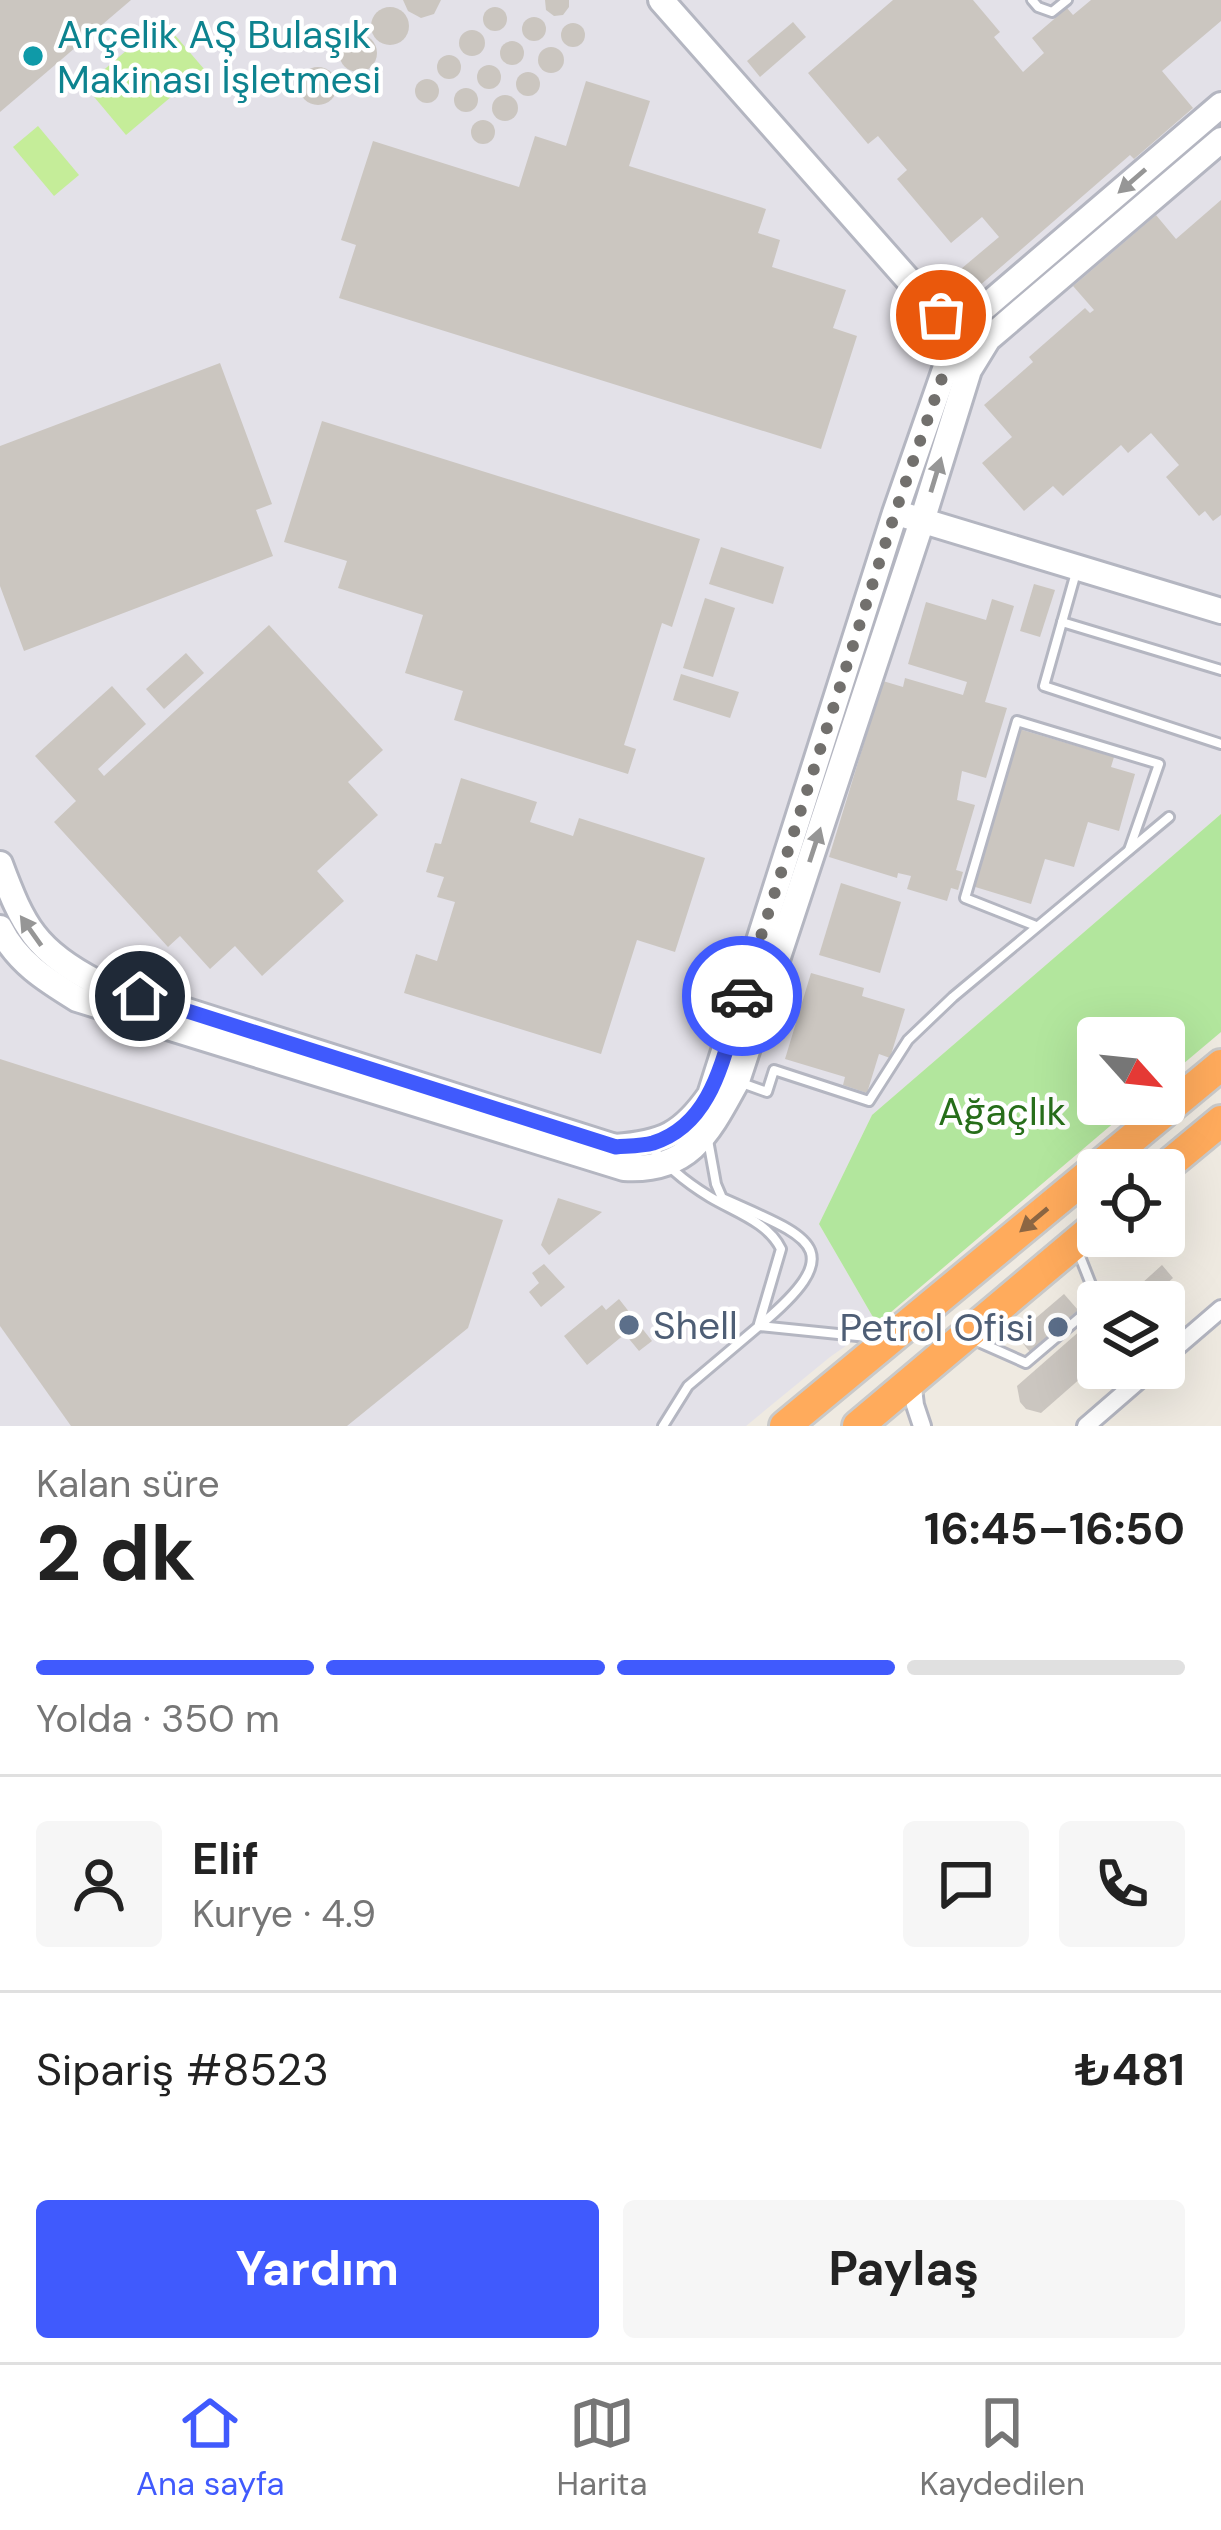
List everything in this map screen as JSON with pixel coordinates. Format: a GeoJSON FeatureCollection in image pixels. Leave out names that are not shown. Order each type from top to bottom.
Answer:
{"type":"FeatureCollection","features":[{"type":"Feature","properties":{"kind":"highway"},"geometry":{"type":"LineString","coordinates":[[785,1426],[1221,1065]]}},
{"type":"Feature","properties":{"kind":"highway"},"geometry":{"type":"LineString","coordinates":[[1185,1151],[1221,1120]]}},
{"type":"Feature","properties":{"kind":"highway"},"geometry":{"type":"LineString","coordinates":[[858,1426],[1077,1242]]}},
{"type":"Feature","properties":{"kind":"street"},"geometry":{"type":"LineString","coordinates":[[661,0],[957,335],[981,348]]}},
{"type":"Feature","properties":{"kind":"street"},"geometry":{"type":"LineString","coordinates":[[0,928],[9,946],[40,976],[77,999],[623,1168],[647,1169],[710,1095],[895,513],[957,335],[1221,105]]}},
{"type":"Feature","properties":{"kind":"street"},"geometry":{"type":"LineString","coordinates":[[0,864],[17,910],[40,946],[97,982],[616,1147],[684,1155],[707,1134],[737,1082],[969,370],[981,348],[1221,140]]}},
{"type":"Feature","properties":{"kind":"street"},"geometry":{"type":"LineString","coordinates":[[895,513],[1221,611]]}},
{"type":"Feature","properties":{"kind":"street"},"geometry":{"type":"LineString","coordinates":[[1185,1340],[1221,1309]]}},
{"type":"Feature","properties":{"kind":"street"},"geometry":{"type":"LineString","coordinates":[[912,1380],[922,1426]]}},
{"type":"Feature","properties":{"kind":"street"},"geometry":{"type":"LineString","coordinates":[[1086,1426],[1129,1389]]}},
{"type":"Feature","properties":{"kind":"lane"},"geometry":{"type":"LineString","coordinates":[[1032,0],[1038,8],[1052,12],[1067,0]]}},
{"type":"Feature","properties":{"kind":"lane"},"geometry":{"type":"LineString","coordinates":[[1077,568],[1044,686],[1221,744]]}},
{"type":"Feature","properties":{"kind":"lane"},"geometry":{"type":"LineString","coordinates":[[1062,622],[1221,670]]}},
{"type":"Feature","properties":{"kind":"lane"},"geometry":{"type":"LineString","coordinates":[[1038,926],[964,898],[1017,722],[1159,764],[1129,850]]}},
{"type":"Feature","properties":{"kind":"lane"},"geometry":{"type":"LineString","coordinates":[[737,1082],[767,1092],[774,1070],[869,1101],[908,1040],[1169,817]]}},
{"type":"Feature","properties":{"kind":"lane"},"geometry":{"type":"LineString","coordinates":[[663,1426],[688,1386],[793,1298],[808,1277],[812,1258],[806,1239],[793,1230],[722,1198],[701,1108]]}},
{"type":"Feature","properties":{"kind":"lane"},"geometry":{"type":"LineString","coordinates":[[657,1154],[707,1196],[775,1236],[781,1249],[759,1326]]}},
{"type":"Feature","properties":{"kind":"lane"},"geometry":{"type":"LineString","coordinates":[[965,1336],[1026,1363],[1077,1320]]}},
{"type":"Feature","properties":{"kind":"lane"},"geometry":{"type":"LineString","coordinates":[[759,1326],[890,1339]]}},
{"type":"Feature","properties":{"kind":"shaded area"},"geometry":{"type":"Polygon","coordinates":[[[0,0],[1221,0],[1221,814],[872,1115],[819,1224],[877,1324],[746,1426],[0,1426],[0,0]]]}},
{"type":"Feature","properties":{"kind":"green space"},"geometry":{"type":"Polygon","coordinates":[[[162,20],[204,69],[126,135],[85,86],[162,20]]]}},
{"type":"Feature","properties":{"kind":"green space"},"geometry":{"type":"Polygon","coordinates":[[[38,126],[79,175],[54,196],[13,147],[38,126]]]}},
{"type":"Feature","properties":{"kind":"green space","name":"Ağaçlık"},"geometry":{"type":"Polygon","coordinates":[[[1221,814],[1221,1032],[1185,1062],[1185,1017],[1077,1017],[1077,1125],[1111,1125],[1077,1149],[1077,1154],[877,1324],[819,1224],[872,1115],[1221,814]]]}},
{"type":"Feature","properties":{"kind":"building","name":"Arçelik AŞ Bulaşık Makinası İşletmesi"},"geometry":{"type":"Polygon","coordinates":[[[0,0],[131,0],[0,112],[0,0]]]}},
{"type":"Feature","properties":{"kind":"building"},"geometry":{"type":"Polygon","coordinates":[[[403,0],[441,0],[434,14],[421,18],[408,11],[403,0]]]}},
{"type":"Feature","properties":{"kind":"building"},"geometry":{"type":"Polygon","coordinates":[[[545,0],[569,0],[569,7],[563,15],[554,16],[546,10],[545,0]]]}},
{"type":"Feature","properties":{"kind":"building"},"geometry":{"type":"Polygon","coordinates":[[[893,0],[973,0],[1000,32],[994,37],[1023,72],[1044,53],[1032,38],[1067,8],[1073,15],[1091,0],[1221,0],[1221,21],[1162,71],[1193,108],[1134,159],[1130,155],[971,293],[955,274],[999,237],[982,217],[951,243],[897,179],[907,170],[878,136],[868,144],[808,73],[893,0]]]}},
{"type":"Feature","properties":{"kind":"building"},"geometry":{"type":"Polygon","coordinates":[[[390,7],[403,13],[409,26],[403,39],[390,45],[377,39],[371,26],[377,13],[390,7]]]}},
{"type":"Feature","properties":{"kind":"building"},"geometry":{"type":"Polygon","coordinates":[[[490,7],[500,7],[507,19],[500,31],[490,31],[483,24],[483,14],[490,7]]]}},
{"type":"Feature","properties":{"kind":"building"},"geometry":{"type":"Polygon","coordinates":[[[529,17],[539,17],[546,29],[539,41],[529,41],[522,34],[522,24],[529,17]]]}},
{"type":"Feature","properties":{"kind":"building"},"geometry":{"type":"Polygon","coordinates":[[[793,22],[806,37],[760,77],[747,61],[793,22]]]}},
{"type":"Feature","properties":{"kind":"building"},"geometry":{"type":"Polygon","coordinates":[[[568,23],[578,23],[585,35],[578,47],[568,47],[561,40],[561,30],[568,23]]]}},
{"type":"Feature","properties":{"kind":"building"},"geometry":{"type":"Polygon","coordinates":[[[472,30],[485,43],[472,56],[459,43],[472,30]]]}},
{"type":"Feature","properties":{"kind":"building"},"geometry":{"type":"Polygon","coordinates":[[[358,34],[371,40],[377,53],[371,66],[358,72],[345,66],[339,53],[345,40],[358,34]]]}},
{"type":"Feature","properties":{"kind":"building"},"geometry":{"type":"Polygon","coordinates":[[[507,41],[517,41],[524,53],[517,65],[507,65],[500,58],[500,48],[507,41]]]}},
{"type":"Feature","properties":{"kind":"building"},"geometry":{"type":"Polygon","coordinates":[[[551,47],[564,60],[551,73],[538,60],[551,47]]]}},
{"type":"Feature","properties":{"kind":"building"},"geometry":{"type":"Polygon","coordinates":[[[444,55],[454,55],[461,67],[454,79],[444,79],[437,72],[437,62],[444,55]]]}},
{"type":"Feature","properties":{"kind":"building"},"geometry":{"type":"Polygon","coordinates":[[[484,65],[494,65],[501,77],[494,89],[484,89],[477,82],[477,72],[484,65]]]}},
{"type":"Feature","properties":{"kind":"building"},"geometry":{"type":"Polygon","coordinates":[[[318,67],[331,73],[337,86],[331,99],[318,105],[305,99],[299,86],[305,73],[318,67]]]}},
{"type":"Feature","properties":{"kind":"building"},"geometry":{"type":"Polygon","coordinates":[[[523,72],[533,72],[540,84],[533,96],[523,96],[516,89],[516,79],[523,72]]]}},
{"type":"Feature","properties":{"kind":"building"},"geometry":{"type":"Polygon","coordinates":[[[422,79],[432,79],[439,91],[432,103],[422,103],[415,96],[415,86],[422,79]]]}},
{"type":"Feature","properties":{"kind":"building"},"geometry":{"type":"Polygon","coordinates":[[[586,81],[650,101],[629,166],[766,209],[758,233],[780,240],[772,267],[846,290],[833,328],[857,336],[821,449],[339,298],[356,245],[341,240],[373,141],[519,187],[535,136],[566,146],[586,81]]]}},
{"type":"Feature","properties":{"kind":"building"},"geometry":{"type":"Polygon","coordinates":[[[461,88],[471,88],[478,100],[471,112],[461,112],[454,105],[454,95],[461,88]]]}},
{"type":"Feature","properties":{"kind":"building"},"geometry":{"type":"Polygon","coordinates":[[[505,95],[518,108],[505,121],[492,108],[505,95]]]}},
{"type":"Feature","properties":{"kind":"building"},"geometry":{"type":"Polygon","coordinates":[[[478,120],[488,120],[495,132],[488,144],[478,144],[471,137],[471,127],[478,120]]]}},
{"type":"Feature","properties":{"kind":"building"},"geometry":{"type":"Polygon","coordinates":[[[1221,200],[1221,515],[1213,521],[1205,511],[1199,516],[1166,477],[1179,465],[1151,433],[1128,453],[1121,445],[1063,496],[1053,486],[1024,511],[982,463],[1012,437],[984,405],[1085,308],[1090,313],[1094,310],[1073,286],[1156,215],[1176,239],[1221,200]]]}},
{"type":"Feature","properties":{"kind":"building"},"geometry":{"type":"Polygon","coordinates":[[[220,363],[272,504],[256,510],[273,556],[24,651],[0,586],[0,446],[220,363]]]}},
{"type":"Feature","properties":{"kind":"building"},"geometry":{"type":"Polygon","coordinates":[[[322,421],[700,539],[672,627],[662,623],[624,745],[636,749],[628,774],[454,720],[463,691],[405,673],[423,615],[338,588],[347,561],[284,542],[322,421]]]}},
{"type":"Feature","properties":{"kind":"building"},"geometry":{"type":"Polygon","coordinates":[[[721,547],[784,567],[773,604],[709,584],[721,547]]]}},
{"type":"Feature","properties":{"kind":"building"},"geometry":{"type":"Polygon","coordinates":[[[1034,584],[1055,590],[1040,637],[1020,631],[1034,584]]]}},
{"type":"Feature","properties":{"kind":"building"},"geometry":{"type":"Polygon","coordinates":[[[705,598],[735,608],[713,677],[683,668],[705,598]]]}},
{"type":"Feature","properties":{"kind":"building"},"geometry":{"type":"Polygon","coordinates":[[[992,599],[1014,606],[985,702],[1007,708],[986,778],[962,771],[957,800],[975,805],[956,870],[963,872],[958,890],[951,888],[947,901],[907,889],[911,876],[898,873],[897,878],[829,857],[883,681],[903,687],[905,678],[963,695],[967,682],[908,664],[926,602],[986,620],[992,599]]]}},
{"type":"Feature","properties":{"kind":"building"},"geometry":{"type":"Polygon","coordinates":[[[269,625],[383,750],[348,782],[378,815],[317,871],[344,901],[262,976],[235,946],[210,969],[180,936],[168,947],[54,822],[76,801],[35,756],[112,686],[146,724],[98,769],[104,776],[269,625]]]}},
{"type":"Feature","properties":{"kind":"building"},"geometry":{"type":"Polygon","coordinates":[[[186,653],[204,673],[164,709],[146,689],[186,653]]]}},
{"type":"Feature","properties":{"kind":"building"},"geometry":{"type":"Polygon","coordinates":[[[681,674],[739,692],[730,718],[673,700],[681,674]]]}},
{"type":"Feature","properties":{"kind":"building"},"geometry":{"type":"Polygon","coordinates":[[[1019,729],[1114,757],[1111,767],[1135,774],[1119,831],[1088,822],[1074,867],[1045,859],[1031,904],[972,886],[1019,729]]]}},
{"type":"Feature","properties":{"kind":"building"},"geometry":{"type":"Polygon","coordinates":[[[461,778],[537,802],[530,822],[573,836],[579,818],[705,858],[675,952],[637,940],[601,1054],[404,993],[416,954],[437,961],[455,902],[437,897],[444,877],[426,872],[435,843],[441,844],[461,778]]]}},
{"type":"Feature","properties":{"kind":"building"},"geometry":{"type":"Polygon","coordinates":[[[841,883],[901,902],[880,973],[819,955],[841,883]]]}},
{"type":"Feature","properties":{"kind":"building"},"geometry":{"type":"Polygon","coordinates":[[[811,973],[864,988],[862,996],[905,1009],[890,1058],[879,1054],[867,1093],[843,1085],[845,1077],[785,1059],[811,973]]]}},
{"type":"Feature","properties":{"kind":"building"},"geometry":{"type":"Polygon","coordinates":[[[0,1059],[503,1220],[468,1328],[347,1426],[71,1426],[0,1326],[0,1059]]]}},
{"type":"Feature","properties":{"kind":"building"},"geometry":{"type":"Polygon","coordinates":[[[558,1198],[602,1212],[549,1255],[541,1245],[558,1198]]]}},
{"type":"Feature","properties":{"kind":"building"},"geometry":{"type":"Polygon","coordinates":[[[544,1264],[565,1287],[541,1307],[529,1292],[539,1283],[532,1273],[544,1264]]]}},
{"type":"Feature","properties":{"kind":"building"},"geometry":{"type":"Polygon","coordinates":[[[1162,1265],[1173,1278],[1170,1281],[1144,1281],[1162,1265]]]}},
{"type":"Feature","properties":{"kind":"building"},"geometry":{"type":"Polygon","coordinates":[[[1064,1294],[1077,1309],[1030,1352],[1016,1335],[1064,1294]]]}},
{"type":"Feature","properties":{"kind":"building"},"geometry":{"type":"Polygon","coordinates":[[[619,1299],[652,1341],[639,1351],[625,1334],[587,1365],[564,1336],[602,1305],[606,1310],[619,1299]]]}},
{"type":"Feature","properties":{"kind":"building"},"geometry":{"type":"Polygon","coordinates":[[[1077,1333],[1077,1381],[1041,1413],[1026,1409],[1017,1386],[1077,1333]]]}},
{"type":"Feature","properties":{"kind":"way so far"},"geometry":{"type":"LineString","coordinates":[[742,996],[895,513],[957,335],[941,315]]}},
{"type":"Feature","properties":{"kind":"place","name":"Arçelik AŞ Bulaşık Makinası İşletmesi"},"geometry":{"type":"Point","coordinates":[33,56]}},
{"type":"Feature","properties":{"kind":"place","name":"Shell"},"geometry":{"type":"Point","coordinates":[629,1325]}},
{"type":"Feature","properties":{"kind":"place","name":"Petrol Ofisi"},"geometry":{"type":"Point","coordinates":[1058,1327]}},
{"type":"Feature","properties":{"kind":"route"},"geometry":{"type":"LineString","coordinates":[[140,996],[616,1147],[650,1144],[677,1132],[695,1117],[710,1095],[742,996]]}}]}
